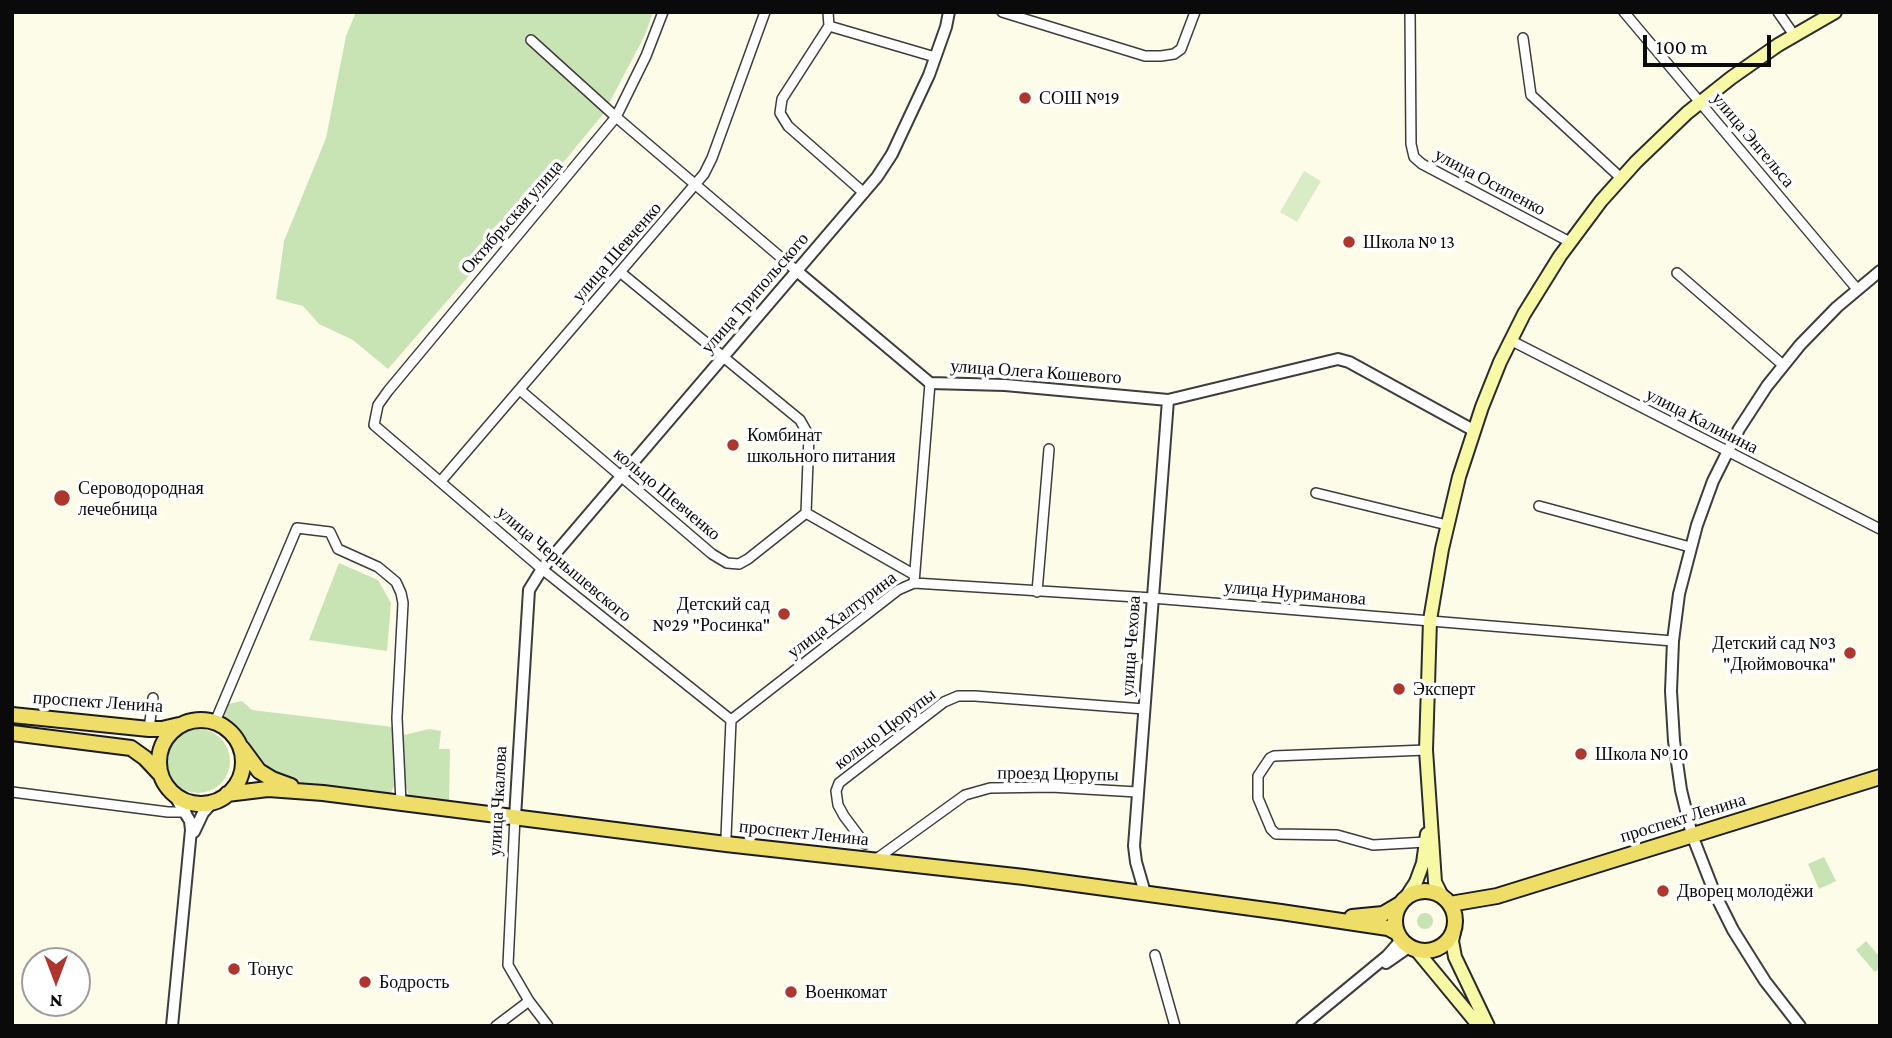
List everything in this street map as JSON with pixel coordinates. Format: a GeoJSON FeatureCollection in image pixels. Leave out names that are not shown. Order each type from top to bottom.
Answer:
{"type":"FeatureCollection","features":[{"type":"Feature","properties":{"kind":"main road"},"geometry":{"type":"LineString","coordinates":[[1488,1026],[1455,957],[1452,948],[1455,926],[1446,900],[1435,882],[1426,750],[1430,620],[1447,525],[1473,430],[1510,340],[1537,292],[1570,242],[1621,178],[1700,102],[1794,35],[1835,12]]}},
{"type":"Feature","properties":{"kind":"main road","name":"проспект Ленина"},"geometry":{"type":"LineString","coordinates":[[12,715],[149,729],[180,724]]}},
{"type":"Feature","properties":{"kind":"main road"},"geometry":{"type":"LineString","coordinates":[[12,733],[131,748],[160,774],[174,795],[194,803],[213,802],[234,788],[242,772],[240,746],[230,731],[215,722],[197,719],[180,724],[171,731],[160,751],[160,774]]}},
{"type":"Feature","properties":{"kind":"main road","name":"проспект Ленина"},"geometry":{"type":"LineString","coordinates":[[240,746],[259,771],[272,779],[323,793]]}},
{"type":"Feature","properties":{"kind":"main road","name":"проспект Ленина"},"geometry":{"type":"LineString","coordinates":[[1455,926],[1472,908],[1497,896],[1880,777]]}},
{"type":"Feature","properties":{"kind":"main road","name":"проспект Ленина"},"geometry":{"type":"LineString","coordinates":[[228,794],[268,789],[323,793],[1145,893],[1388,928],[1406,943]]}},
{"type":"Feature","properties":{"kind":"main road"},"geometry":{"type":"LineString","coordinates":[[1431,806],[1423,863],[1395,921],[1406,943],[1479,1026]]}},
{"type":"Feature","properties":{"kind":"main road"},"geometry":{"type":"LineString","coordinates":[[1403,901],[1423,891],[1446,900]]}},
{"type":"Feature","properties":{"kind":"main road","name":"проспект Ленина"},"geometry":{"type":"LineString","coordinates":[[1446,900],[1497,896]]}},
{"type":"Feature","properties":{"kind":"main road","name":"проспект Ленина"},"geometry":{"type":"LineString","coordinates":[[1281,912],[1371,916],[1392,910],[1403,901]]}},
{"type":"Feature","properties":{"kind":"main road"},"geometry":{"type":"LineString","coordinates":[[1406,943],[1425,952],[1439,948],[1451,938],[1455,926]]}},
{"type":"Feature","properties":{"kind":"street","name":"Октябрьская улица"},"geometry":{"type":"LineString","coordinates":[[379,431],[374,425],[375,412],[388,391],[616,117],[646,56],[663,12]]}},
{"type":"Feature","properties":{"kind":"street","name":"улица Шевченко"},"geometry":{"type":"LineString","coordinates":[[441,481],[696,185],[712,158],[765,12]]}},
{"type":"Feature","properties":{"kind":"street"},"geometry":{"type":"LineString","coordinates":[[828,12],[829,26],[782,99],[780,113],[788,126],[864,193]]}},
{"type":"Feature","properties":{"kind":"street","name":"улица Трипольского"},"geometry":{"type":"LineString","coordinates":[[542,569],[864,193],[892,154],[935,57],[946,27],[948,12]]}},
{"type":"Feature","properties":{"kind":"street"},"geometry":{"type":"LineString","coordinates":[[1002,12],[1145,56],[1174,54],[1181,49],[1195,12]]}},
{"type":"Feature","properties":{"kind":"street","name":"улица Осипенко"},"geometry":{"type":"LineString","coordinates":[[1410,12],[1411,144],[1414,157],[1422,164],[1570,242]]}},
{"type":"Feature","properties":{"kind":"street","name":"улица Энгельса"},"geometry":{"type":"LineString","coordinates":[[1624,12],[1857,289]]}},
{"type":"Feature","properties":{"kind":"street"},"geometry":{"type":"LineString","coordinates":[[1779,12],[1794,35]]}},
{"type":"Feature","properties":{"kind":"street"},"geometry":{"type":"LineString","coordinates":[[829,26],[935,57]]}},
{"type":"Feature","properties":{"kind":"street"},"geometry":{"type":"LineString","coordinates":[[1523,38],[1531,95],[1621,178]]}},
{"type":"Feature","properties":{"kind":"street","name":"улица Олега Кошевого"},"geometry":{"type":"LineString","coordinates":[[531,40],[616,117],[930,383],[1006,385],[1168,400],[1338,359],[1349,362],[1473,430]]}},
{"type":"Feature","properties":{"kind":"street"},"geometry":{"type":"LineString","coordinates":[[1800,1026],[1765,981],[1735,934],[1711,885],[1692,835],[1681,790],[1674,741],[1671,691],[1673,641],[1679,594],[1690,547],[1726,452],[1752,407],[1783,365],[1818,325],[1880,271]]}},
{"type":"Feature","properties":{"kind":"street"},"geometry":{"type":"LineString","coordinates":[[620,272],[800,420],[808,436],[806,513],[913,578]]}},
{"type":"Feature","properties":{"kind":"street"},"geometry":{"type":"LineString","coordinates":[[1676,273],[1783,365]]}},
{"type":"Feature","properties":{"kind":"street","name":"улица Калинина"},"geometry":{"type":"LineString","coordinates":[[1510,340],[1880,530]]}},
{"type":"Feature","properties":{"kind":"street","name":"улица Халтурина"},"geometry":{"type":"LineString","coordinates":[[731,720],[913,578],[930,383]]}},
{"type":"Feature","properties":{"kind":"street","name":"кольцо Шевченко"},"geometry":{"type":"LineString","coordinates":[[520,390],[712,554],[727,563],[738,564],[748,559],[806,513]]}},
{"type":"Feature","properties":{"kind":"street","name":"улица Чехова"},"geometry":{"type":"LineString","coordinates":[[1145,893],[1134,856],[1168,400]]}},
{"type":"Feature","properties":{"kind":"street","name":"улица Чернышевского"},"geometry":{"type":"LineString","coordinates":[[379,431],[542,569],[731,720]]}},
{"type":"Feature","properties":{"kind":"street"},"geometry":{"type":"LineString","coordinates":[[1037,592],[1049,449]]}},
{"type":"Feature","properties":{"kind":"street"},"geometry":{"type":"LineString","coordinates":[[1316,493],[1447,525]]}},
{"type":"Feature","properties":{"kind":"street"},"geometry":{"type":"LineString","coordinates":[[1539,506],[1690,547]]}},
{"type":"Feature","properties":{"kind":"street"},"geometry":{"type":"LineString","coordinates":[[215,722],[297,528],[331,532],[338,549],[378,567],[396,582],[401,593],[403,603],[397,718],[401,803]]}},
{"type":"Feature","properties":{"kind":"street","name":"улица Чкалова"},"geometry":{"type":"LineString","coordinates":[[542,569],[529,590],[508,965],[529,1001],[548,1026]]}},
{"type":"Feature","properties":{"kind":"street","name":"улица Нуриманова"},"geometry":{"type":"LineString","coordinates":[[913,578],[1037,592],[1152,598],[1673,641]]}},
{"type":"Feature","properties":{"kind":"street","name":"кольцо Цюрупы"},"geometry":{"type":"LineString","coordinates":[[865,844],[838,805],[836,791],[839,783],[944,702],[958,696],[975,696],[1144,709]]}},
{"type":"Feature","properties":{"kind":"street"},"geometry":{"type":"LineString","coordinates":[[149,729],[153,698]]}},
{"type":"Feature","properties":{"kind":"street"},"geometry":{"type":"LineString","coordinates":[[726,837],[731,720]]}},
{"type":"Feature","properties":{"kind":"street"},"geometry":{"type":"LineString","coordinates":[[1426,750],[1274,756],[1269,758],[1258,776],[1258,798],[1271,830],[1280,836],[1337,835],[1373,845],[1426,842]]}},
{"type":"Feature","properties":{"kind":"street","name":"проезд Цюрупы"},"geometry":{"type":"LineString","coordinates":[[875,860],[965,794],[990,788],[1052,787],[1137,792]]}},
{"type":"Feature","properties":{"kind":"street"},"geometry":{"type":"LineString","coordinates":[[12,792],[186,812]]}},
{"type":"Feature","properties":{"kind":"street"},"geometry":{"type":"LineString","coordinates":[[174,795],[190,821],[191,849]]}},
{"type":"Feature","properties":{"kind":"street"},"geometry":{"type":"LineString","coordinates":[[172,1026],[191,849],[198,821],[213,802]]}},
{"type":"Feature","properties":{"kind":"street"},"geometry":{"type":"LineString","coordinates":[[1302,1026],[1406,943]]}},
{"type":"Feature","properties":{"kind":"street"},"geometry":{"type":"LineString","coordinates":[[1155,955],[1175,1026]]}},
{"type":"Feature","properties":{"kind":"street"},"geometry":{"type":"LineString","coordinates":[[496,1026],[529,1001]]}},
{"type":"Feature","properties":{"kind":"green space"},"geometry":{"type":"Polygon","coordinates":[[[356,12],[653,12],[645,35],[604,113],[487,255],[388,369],[353,340],[319,324],[303,306],[276,299],[284,241],[326,138],[346,36],[356,12]]]}},
{"type":"Feature","properties":{"kind":"green space"},"geometry":{"type":"Polygon","coordinates":[[[1304,171],[1321,181],[1297,222],[1280,212],[1304,171]]]}},
{"type":"Feature","properties":{"kind":"green space"},"geometry":{"type":"Polygon","coordinates":[[[339,563],[378,580],[391,603],[387,651],[309,640],[339,563]]]}},
{"type":"Feature","properties":{"kind":"green space"},"geometry":{"type":"Polygon","coordinates":[[[242,701],[252,710],[393,727],[395,784],[390,795],[287,782],[267,772],[251,755],[244,734],[224,718],[228,704],[242,701]]]}},
{"type":"Feature","properties":{"kind":"green space"},"geometry":{"type":"Polygon","coordinates":[[[192,729],[204,729],[221,738],[228,749],[228,773],[221,784],[204,793],[192,793],[180,788],[171,779],[166,767],[166,755],[171,743],[180,734],[192,729]]]}},
{"type":"Feature","properties":{"kind":"green space"},"geometry":{"type":"Polygon","coordinates":[[[429,729],[441,731],[439,749],[450,749],[449,803],[410,798],[405,784],[404,735],[429,729]]]}},
{"type":"Feature","properties":{"kind":"green space"},"geometry":{"type":"Polygon","coordinates":[[[1824,857],[1836,881],[1819,889],[1808,864],[1824,857]]]}},
{"type":"Feature","properties":{"kind":"green space"},"geometry":{"type":"Polygon","coordinates":[[[1425,913],[1431,915],[1431,927],[1425,929],[1419,927],[1417,921],[1419,915],[1425,913]]]}},
{"type":"Feature","properties":{"kind":"green space"},"geometry":{"type":"Polygon","coordinates":[[[1866,941],[1880,957],[1880,968],[1875,972],[1856,950],[1866,941]]]}},
{"type":"Feature","properties":{"kind":"place","name":"СОШ №19"},"geometry":{"type":"Point","coordinates":[1025,98]}},
{"type":"Feature","properties":{"kind":"place","name":"Школа № 13"},"geometry":{"type":"Point","coordinates":[1349,242]}},
{"type":"Feature","properties":{"kind":"place","name":"Комбинат школьного питания"},"geometry":{"type":"Point","coordinates":[733,445]}},
{"type":"Feature","properties":{"kind":"place","name":"Сероводородная лечебница"},"geometry":{"type":"Point","coordinates":[62,498]}},
{"type":"Feature","properties":{"kind":"place","name":"Детский сад №29 \"Росинка\""},"geometry":{"type":"Point","coordinates":[784,614]}},
{"type":"Feature","properties":{"kind":"place","name":"Детский сад №3 \"Дюймовочка\""},"geometry":{"type":"Point","coordinates":[1850,653]}},
{"type":"Feature","properties":{"kind":"place","name":"Эксперт"},"geometry":{"type":"Point","coordinates":[1399,689]}},
{"type":"Feature","properties":{"kind":"place","name":"Школа № 10"},"geometry":{"type":"Point","coordinates":[1581,754]}},
{"type":"Feature","properties":{"kind":"place","name":"Дворец молодёжи"},"geometry":{"type":"Point","coordinates":[1663,891]}},
{"type":"Feature","properties":{"kind":"place","name":"Тонус"},"geometry":{"type":"Point","coordinates":[234,969]}},
{"type":"Feature","properties":{"kind":"place","name":"Бодрость"},"geometry":{"type":"Point","coordinates":[365,982]}},
{"type":"Feature","properties":{"kind":"place","name":"Военкомат"},"geometry":{"type":"Point","coordinates":[791,992]}}]}
